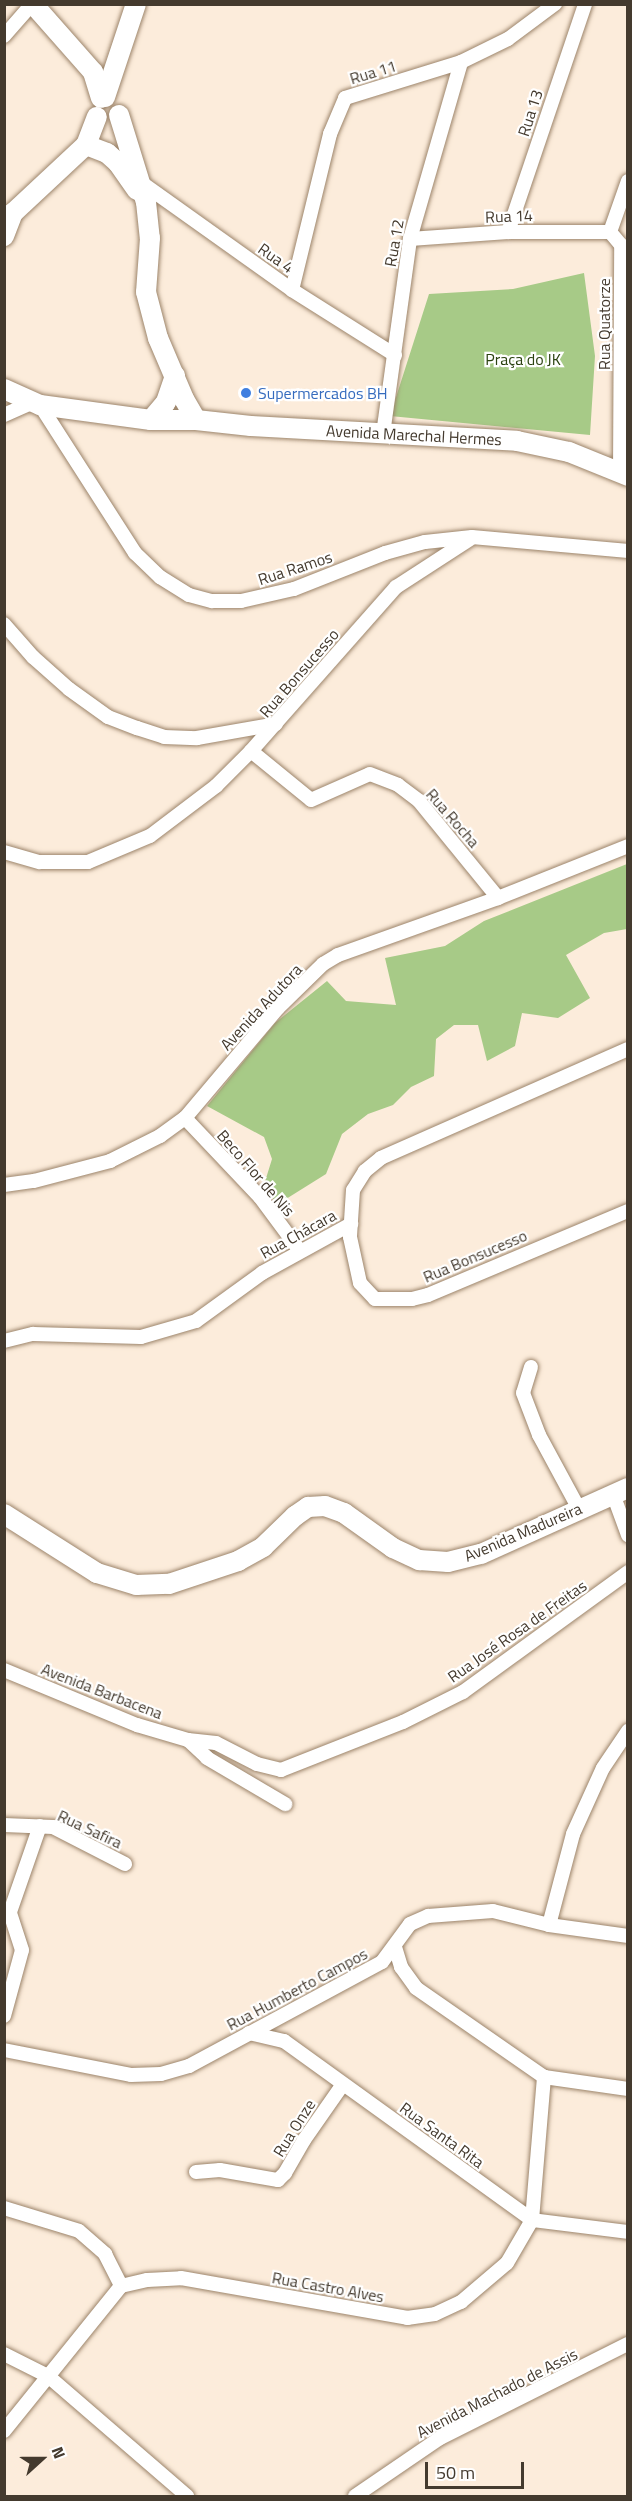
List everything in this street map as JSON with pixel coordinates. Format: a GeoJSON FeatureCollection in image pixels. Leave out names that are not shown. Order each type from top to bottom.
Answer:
{"type":"FeatureCollection","features":[{"type":"Feature","properties":{"kind":"street"},"geometry":{"type":"LineString","coordinates":[[4,36],[33,4],[93,72],[105,107],[144,193],[150,238],[146,292],[158,338],[183,399],[196,420]]}},
{"type":"Feature","properties":{"kind":"street"},"geometry":{"type":"LineString","coordinates":[[4,236],[9,216],[86,145],[105,107],[115,61],[136,4]]}},
{"type":"Feature","properties":{"kind":"street","name":"Rua 11"},"geometry":{"type":"LineString","coordinates":[[292,290],[330,134],[345,98],[461,62],[508,39],[555,4]]}},
{"type":"Feature","properties":{"kind":"street","name":"Rua 13"},"geometry":{"type":"LineString","coordinates":[[508,232],[585,4]]}},
{"type":"Feature","properties":{"kind":"street","name":"Rua 12"},"geometry":{"type":"LineString","coordinates":[[383,434],[410,239],[461,62]]}},
{"type":"Feature","properties":{"kind":"street"},"geometry":{"type":"LineString","coordinates":[[86,145],[108,153],[144,193]]}},
{"type":"Feature","properties":{"kind":"street"},"geometry":{"type":"LineString","coordinates":[[610,232],[627,181]]}},
{"type":"Feature","properties":{"kind":"street","name":"Rua 4"},"geometry":{"type":"LineString","coordinates":[[144,193],[395,355]]}},
{"type":"Feature","properties":{"kind":"street","name":"Rua 14"},"geometry":{"type":"LineString","coordinates":[[410,239],[508,232],[610,232]]}},
{"type":"Feature","properties":{"kind":"street","name":"Rua Quatorze"},"geometry":{"type":"LineString","coordinates":[[610,232],[624,249],[624,475]]}},
{"type":"Feature","properties":{"kind":"street"},"geometry":{"type":"LineString","coordinates":[[151,420],[166,402],[175,376]]}},
{"type":"Feature","properties":{"kind":"street","name":"Avenida Marechal Hermes"},"geometry":{"type":"LineString","coordinates":[[4,389],[36,403],[151,420],[196,420],[517,441],[569,452],[624,475]]}},
{"type":"Feature","properties":{"kind":"street"},"geometry":{"type":"LineString","coordinates":[[4,415],[36,403]]}},
{"type":"Feature","properties":{"kind":"street","name":"Rua Ramos"},"geometry":{"type":"LineString","coordinates":[[36,403],[135,553],[160,577],[189,595],[212,601],[241,602],[294,589],[385,553],[425,542],[472,537]]}},
{"type":"Feature","properties":{"kind":"street"},"geometry":{"type":"LineString","coordinates":[[472,537],[627,551]]}},
{"type":"Feature","properties":{"kind":"street","name":"Rua Bonsucesso"},"geometry":{"type":"LineString","coordinates":[[4,852],[40,862],[88,862],[150,836],[216,786],[251,751],[396,587],[472,537]]}},
{"type":"Feature","properties":{"kind":"street"},"geometry":{"type":"LineString","coordinates":[[4,624],[33,657],[69,689],[108,717],[137,728],[164,737],[197,738],[276,724]]}},
{"type":"Feature","properties":{"kind":"street","name":"Rua Rocha"},"geometry":{"type":"LineString","coordinates":[[251,751],[311,800],[370,774],[398,785],[419,801],[498,898]]}},
{"type":"Feature","properties":{"kind":"street","name":"Avenida Adutora"},"geometry":{"type":"LineString","coordinates":[[4,1185],[34,1181],[110,1161],[160,1136],[184,1118],[278,1008],[323,964],[338,955],[498,898],[627,846]]}},
{"type":"Feature","properties":{"kind":"street","name":"Rua Chácara"},"geometry":{"type":"LineString","coordinates":[[4,1341],[33,1334],[141,1337],[196,1321],[262,1273],[351,1224],[353,1190],[365,1171],[381,1158],[627,1049]]}},
{"type":"Feature","properties":{"kind":"street","name":"Beco Flor de Nis"},"geometry":{"type":"LineString","coordinates":[[184,1118],[260,1197],[300,1251]]}},
{"type":"Feature","properties":{"kind":"street","name":"Rua Bonsucesso"},"geometry":{"type":"LineString","coordinates":[[351,1224],[350,1237],[360,1283],[375,1299],[390,1301],[428,1295],[627,1211]]}},
{"type":"Feature","properties":{"kind":"street"},"geometry":{"type":"LineString","coordinates":[[531,1367],[523,1393],[539,1435],[579,1509]]}},
{"type":"Feature","properties":{"kind":"street"},"geometry":{"type":"LineString","coordinates":[[620,1491],[627,1535]]}},
{"type":"Feature","properties":{"kind":"street","name":"Avenida Madureira"},"geometry":{"type":"LineString","coordinates":[[4,1514],[97,1573],[136,1585],[169,1584],[238,1561],[263,1547],[295,1516],[308,1507],[325,1506],[344,1513],[393,1548],[419,1560],[448,1562],[481,1554],[620,1491]]}},
{"type":"Feature","properties":{"kind":"street","name":"Rua José Rosa de Freitas"},"geometry":{"type":"LineString","coordinates":[[188,1740],[216,1743],[257,1764],[281,1770],[403,1722],[463,1692],[627,1572]]}},
{"type":"Feature","properties":{"kind":"street","name":"Avenida Barbacena"},"geometry":{"type":"LineString","coordinates":[[4,1670],[137,1725],[188,1740]]}},
{"type":"Feature","properties":{"kind":"street"},"geometry":{"type":"LineString","coordinates":[[549,1925],[573,1834],[603,1768],[627,1731]]}},
{"type":"Feature","properties":{"kind":"street"},"geometry":{"type":"LineString","coordinates":[[188,1740],[207,1758],[285,1804]]}},
{"type":"Feature","properties":{"kind":"street","name":"Rua Safira"},"geometry":{"type":"LineString","coordinates":[[4,1825],[53,1827],[124,1864]]}},
{"type":"Feature","properties":{"kind":"street"},"geometry":{"type":"LineString","coordinates":[[4,2016],[22,1950],[10,1912],[40,1826]]}},
{"type":"Feature","properties":{"kind":"street","name":"Rua Humberto Campos"},"geometry":{"type":"LineString","coordinates":[[4,2050],[131,2075],[161,2074],[189,2066],[382,1962],[411,1924],[428,1916],[493,1911],[549,1925],[627,1936]]}},
{"type":"Feature","properties":{"kind":"street"},"geometry":{"type":"LineString","coordinates":[[395,1947],[401,1968],[416,1988],[544,2077],[627,2089]]}},
{"type":"Feature","properties":{"kind":"street","name":"Rua Santa Rita"},"geometry":{"type":"LineString","coordinates":[[249,2033],[284,2041],[532,2220],[627,2232]]}},
{"type":"Feature","properties":{"kind":"street","name":"Rua Castro Alves"},"geometry":{"type":"LineString","coordinates":[[121,2286],[147,2280],[181,2278],[407,2318],[435,2314],[461,2302],[507,2263],[532,2220],[544,2077]]}},
{"type":"Feature","properties":{"kind":"street","name":"Rua Onze"},"geometry":{"type":"LineString","coordinates":[[196,2172],[220,2170],[278,2180],[285,2174],[304,2140],[343,2084]]}},
{"type":"Feature","properties":{"kind":"street"},"geometry":{"type":"LineString","coordinates":[[4,2208],[79,2231],[105,2254],[121,2286],[4,2432]]}},
{"type":"Feature","properties":{"kind":"street","name":"Avenida Machado de Assis"},"geometry":{"type":"LineString","coordinates":[[355,2496],[440,2438],[627,2344]]}},
{"type":"Feature","properties":{"kind":"street"},"geometry":{"type":"LineString","coordinates":[[4,2354],[48,2376],[187,2496]]}},
{"type":"Feature","properties":{"kind":"green space","name":"Praça do JK"},"geometry":{"type":"Polygon","coordinates":[[[584,273],[595,356],[590,435],[390,416],[429,294],[513,289],[584,273]]]}},
{"type":"Feature","properties":{"kind":"green space"},"geometry":{"type":"Polygon","coordinates":[[[627,864],[627,929],[604,933],[566,955],[590,998],[558,1018],[522,1013],[515,1046],[487,1061],[478,1025],[454,1025],[436,1039],[434,1076],[411,1087],[393,1105],[368,1114],[342,1134],[326,1174],[278,1204],[263,1188],[272,1159],[264,1137],[207,1106],[275,1023],[327,981],[346,1001],[396,1005],[385,958],[445,946],[484,921],[627,864]]]}},
{"type":"Feature","properties":{"kind":"place","name":"Supermercados BH"},"geometry":{"type":"Point","coordinates":[246,393]}}]}
